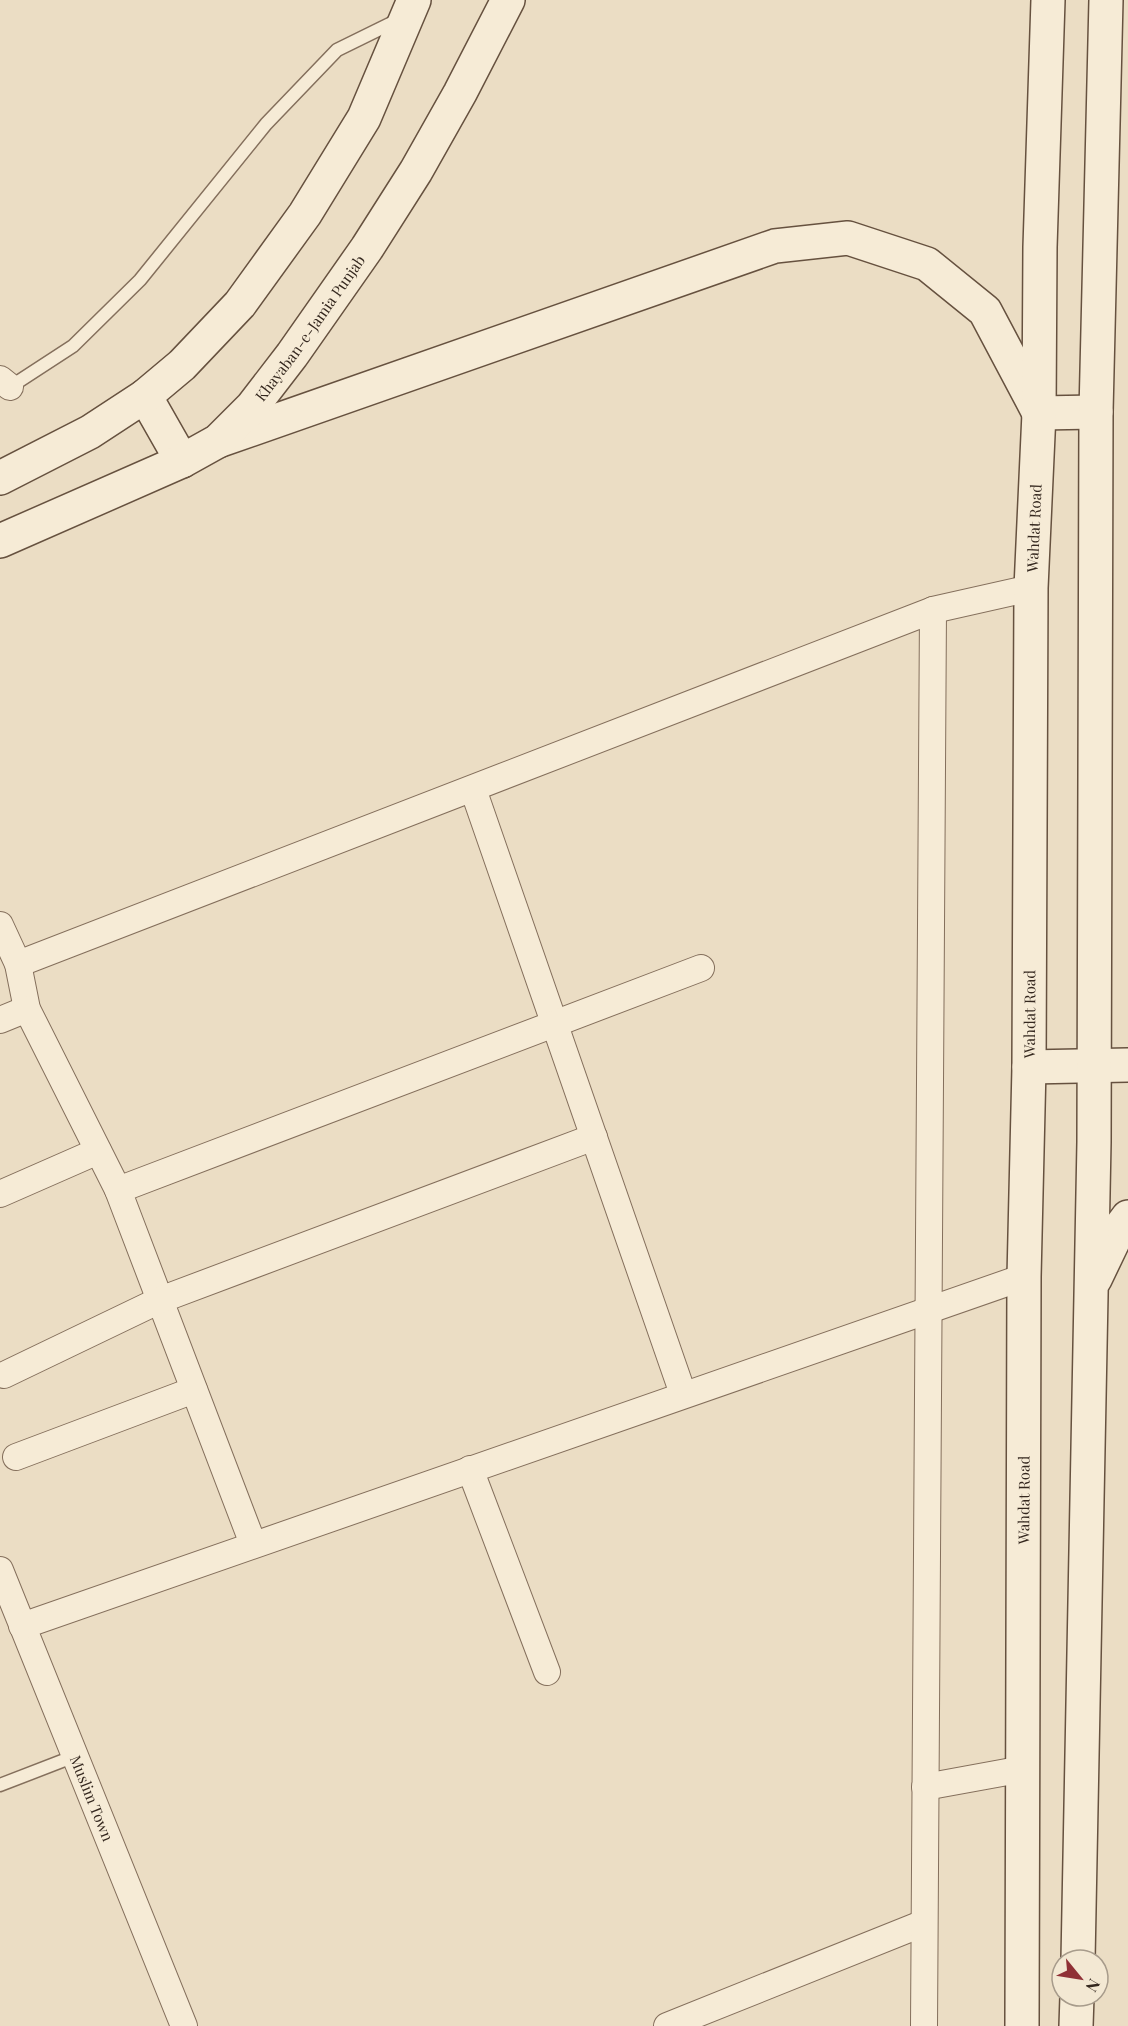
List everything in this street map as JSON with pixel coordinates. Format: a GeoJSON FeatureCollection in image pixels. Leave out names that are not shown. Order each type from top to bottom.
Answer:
{"type":"FeatureCollection","features":[{"type":"Feature","properties":{"kind":"main road","name":"Khayaban-e-Jamia Punjab"},"geometry":{"type":"LineString","coordinates":[[0,541],[182,461],[218,441],[252,407],[292,355],[367,248],[416,171],[508,0]]}},
{"type":"Feature","properties":{"kind":"main road","name":"Wahdat Road"},"geometry":{"type":"LineString","coordinates":[[1022,2026],[1024,1277],[1029,1067],[1031,588],[1039,413],[1040,247],[1048,0]]}},
{"type":"Feature","properties":{"kind":"main road"},"geometry":{"type":"LineString","coordinates":[[1078,1948],[1095,1065],[1095,412],[1106,0]]}},
{"type":"Feature","properties":{"kind":"main road"},"geometry":{"type":"LineString","coordinates":[[0,478],[90,432],[145,396],[182,365],[240,304],[305,214],[364,118],[411,8]]}},
{"type":"Feature","properties":{"kind":"main road"},"geometry":{"type":"LineString","coordinates":[[218,441],[775,246],[848,238],[927,264],[985,311],[1039,413],[1095,412]]}},
{"type":"Feature","properties":{"kind":"main road"},"geometry":{"type":"LineString","coordinates":[[145,396],[182,461]]}},
{"type":"Feature","properties":{"kind":"main road"},"geometry":{"type":"LineString","coordinates":[[1029,1067],[1128,1065]]}},
{"type":"Feature","properties":{"kind":"main road"},"geometry":{"type":"LineString","coordinates":[[1091,1287],[1119,1229],[1128,1217]]}},
{"type":"Feature","properties":{"kind":"main road"},"geometry":{"type":"LineString","coordinates":[[1076,2026],[1077,2008]]}},
{"type":"Feature","properties":{"kind":"street"},"geometry":{"type":"LineString","coordinates":[[18,964],[933,610],[1031,588]]}},
{"type":"Feature","properties":{"kind":"street"},"geometry":{"type":"LineString","coordinates":[[924,2026],[933,610]]}},
{"type":"Feature","properties":{"kind":"street"},"geometry":{"type":"LineString","coordinates":[[473,789],[683,1394]]}},
{"type":"Feature","properties":{"kind":"street"},"geometry":{"type":"LineString","coordinates":[[0,925],[18,964],[27,1009],[118,1190],[253,1544]]}},
{"type":"Feature","properties":{"kind":"street"},"geometry":{"type":"LineString","coordinates":[[118,1190],[701,968]]}},
{"type":"Feature","properties":{"kind":"street"},"geometry":{"type":"LineString","coordinates":[[0,1020],[27,1009]]}},
{"type":"Feature","properties":{"kind":"street"},"geometry":{"type":"LineString","coordinates":[[4,1375],[160,1300],[594,1137]]}},
{"type":"Feature","properties":{"kind":"street"},"geometry":{"type":"LineString","coordinates":[[0,1194],[98,1151]]}},
{"type":"Feature","properties":{"kind":"street"},"geometry":{"type":"LineString","coordinates":[[22,1626],[1024,1277]]}},
{"type":"Feature","properties":{"kind":"street"},"geometry":{"type":"LineString","coordinates":[[16,1458],[194,1390]]}},
{"type":"Feature","properties":{"kind":"street"},"geometry":{"type":"LineString","coordinates":[[470,1469],[546,1672]]}},
{"type":"Feature","properties":{"kind":"street","name":"Muslim Town"},"geometry":{"type":"LineString","coordinates":[[0,1570],[184,2026]]}},
{"type":"Feature","properties":{"kind":"street"},"geometry":{"type":"LineString","coordinates":[[925,1787],[1023,1769]]}},
{"type":"Feature","properties":{"kind":"street"},"geometry":{"type":"LineString","coordinates":[[667,2026],[924,1923]]}},
{"type":"Feature","properties":{"kind":"lane"},"geometry":{"type":"LineString","coordinates":[[4,386],[73,346],[140,280],[266,124],[337,50],[411,8]]}},
{"type":"Feature","properties":{"kind":"lane"},"geometry":{"type":"LineString","coordinates":[[0,1785],[75,1756]]}}]}
